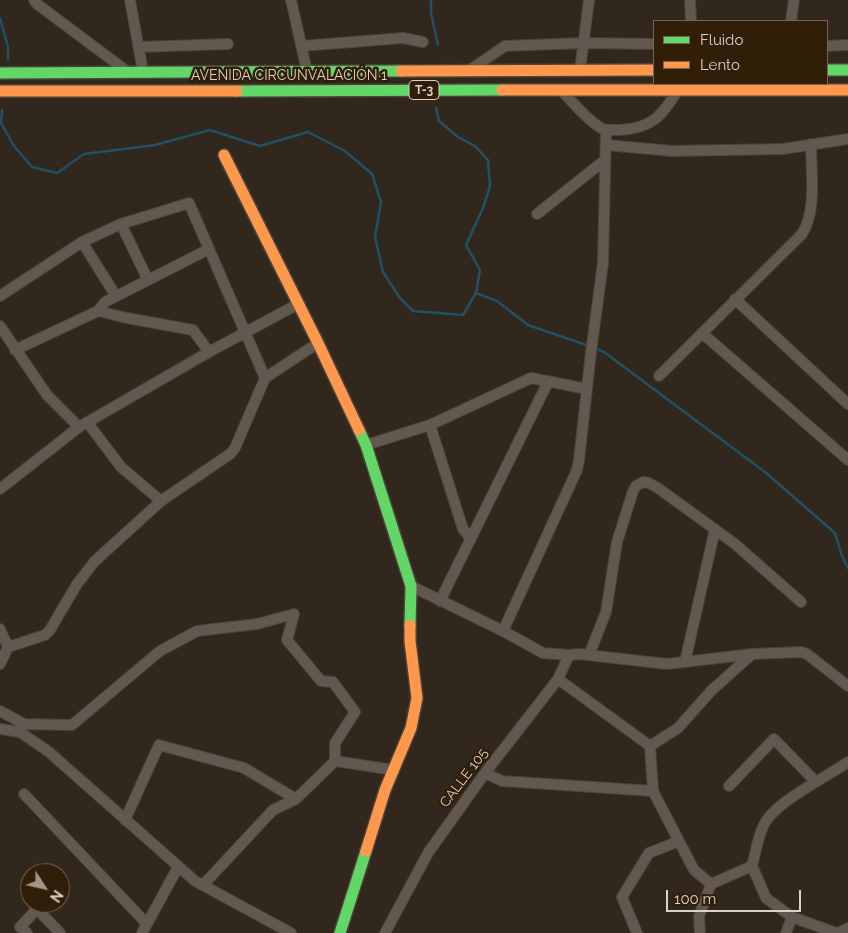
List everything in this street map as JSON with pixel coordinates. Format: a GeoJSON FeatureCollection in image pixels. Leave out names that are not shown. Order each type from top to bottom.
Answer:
{"type":"FeatureCollection","features":[{"type":"Feature","properties":{"kind":"main road","name":"AVENIDA CIRCUNVALACIÓN 1"},"geometry":{"type":"LineString","coordinates":[[0,73],[653,70]]}},
{"type":"Feature","properties":{"kind":"main road"},"geometry":{"type":"LineString","coordinates":[[828,70],[848,70]]}},
{"type":"Feature","properties":{"kind":"main road","name":"AVENIDA CIRCUNVALACIÓN 1"},"geometry":{"type":"LineString","coordinates":[[0,91],[848,90]]}},
{"type":"Feature","properties":{"kind":"main road"},"geometry":{"type":"LineString","coordinates":[[224,155],[318,342],[366,445],[411,586],[410,641],[417,698],[411,728],[385,790],[340,933]]}},
{"type":"Feature","properties":{"kind":"street"},"geometry":{"type":"LineString","coordinates":[[34,0],[128,72]]}},
{"type":"Feature","properties":{"kind":"street"},"geometry":{"type":"LineString","coordinates":[[130,0],[144,72]]}},
{"type":"Feature","properties":{"kind":"street"},"geometry":{"type":"LineString","coordinates":[[291,0],[307,71]]}},
{"type":"Feature","properties":{"kind":"street"},"geometry":{"type":"LineString","coordinates":[[580,70],[589,0]]}},
{"type":"Feature","properties":{"kind":"street"},"geometry":{"type":"LineString","coordinates":[[690,0],[691,20]]}},
{"type":"Feature","properties":{"kind":"street"},"geometry":{"type":"LineString","coordinates":[[792,20],[794,0]]}},
{"type":"Feature","properties":{"kind":"street"},"geometry":{"type":"LineString","coordinates":[[301,46],[403,38],[422,42]]}},
{"type":"Feature","properties":{"kind":"street"},"geometry":{"type":"LineString","coordinates":[[469,70],[505,46],[583,43],[653,44]]}},
{"type":"Feature","properties":{"kind":"street"},"geometry":{"type":"LineString","coordinates":[[139,47],[228,44]]}},
{"type":"Feature","properties":{"kind":"street"},"geometry":{"type":"LineString","coordinates":[[828,46],[848,45]]}},
{"type":"Feature","properties":{"kind":"street"},"geometry":{"type":"LineString","coordinates":[[562,90],[597,126],[606,130],[639,128],[651,123],[666,109],[678,90]]}},
{"type":"Feature","properties":{"kind":"street"},"geometry":{"type":"LineString","coordinates":[[503,631],[576,470],[603,263],[606,130]]}},
{"type":"Feature","properties":{"kind":"street"},"geometry":{"type":"LineString","coordinates":[[606,145],[672,151],[783,148],[848,139]]}},
{"type":"Feature","properties":{"kind":"street"},"geometry":{"type":"LineString","coordinates":[[659,376],[802,234],[811,214],[811,144]]}},
{"type":"Feature","properties":{"kind":"street"},"geometry":{"type":"LineString","coordinates":[[537,214],[605,160]]}},
{"type":"Feature","properties":{"kind":"street"},"geometry":{"type":"LineString","coordinates":[[0,296],[82,242],[121,224],[189,203],[265,378]]}},
{"type":"Feature","properties":{"kind":"street"},"geometry":{"type":"LineString","coordinates":[[121,224],[148,280]]}},
{"type":"Feature","properties":{"kind":"street"},"geometry":{"type":"LineString","coordinates":[[82,242],[116,296]]}},
{"type":"Feature","properties":{"kind":"street"},"geometry":{"type":"LineString","coordinates":[[15,350],[98,311],[105,302],[209,249]]}},
{"type":"Feature","properties":{"kind":"street"},"geometry":{"type":"LineString","coordinates":[[735,300],[848,404]]}},
{"type":"Feature","properties":{"kind":"street"},"geometry":{"type":"LineString","coordinates":[[0,489],[83,424],[298,304]]}},
{"type":"Feature","properties":{"kind":"street"},"geometry":{"type":"LineString","coordinates":[[98,311],[193,330],[209,352]]}},
{"type":"Feature","properties":{"kind":"street"},"geometry":{"type":"LineString","coordinates":[[0,326],[47,396],[83,424],[121,467],[162,501]]}},
{"type":"Feature","properties":{"kind":"street"},"geometry":{"type":"LineString","coordinates":[[702,333],[848,460]]}},
{"type":"Feature","properties":{"kind":"street"},"geometry":{"type":"LineString","coordinates":[[0,664],[8,647],[45,635],[50,630],[78,584],[95,561],[162,501],[230,454],[235,448],[265,378],[318,342]]}},
{"type":"Feature","properties":{"kind":"street"},"geometry":{"type":"LineString","coordinates":[[366,445],[430,425],[531,378],[587,389]]}},
{"type":"Feature","properties":{"kind":"street"},"geometry":{"type":"LineString","coordinates":[[440,601],[548,382]]}},
{"type":"Feature","properties":{"kind":"street"},"geometry":{"type":"LineString","coordinates":[[430,425],[463,529],[471,539]]}},
{"type":"Feature","properties":{"kind":"street","name":"CALLE 105"},"geometry":{"type":"LineString","coordinates":[[385,933],[428,853],[485,773],[579,655],[606,612],[617,542],[629,501],[636,486],[643,482],[651,484],[715,529]]}},
{"type":"Feature","properties":{"kind":"street"},"geometry":{"type":"LineString","coordinates":[[685,662],[715,529],[735,544],[801,602]]}},
{"type":"Feature","properties":{"kind":"street"},"geometry":{"type":"LineString","coordinates":[[411,586],[503,631],[543,653],[667,664],[752,654],[792,652],[808,654],[848,686]]}},
{"type":"Feature","properties":{"kind":"street"},"geometry":{"type":"LineString","coordinates":[[0,729],[72,725],[160,651],[197,631],[258,624],[294,614],[287,640],[321,681],[333,682],[355,712],[335,743],[335,762],[296,800],[273,810],[204,884]]}},
{"type":"Feature","properties":{"kind":"street"},"geometry":{"type":"LineString","coordinates":[[0,629],[8,647]]}},
{"type":"Feature","properties":{"kind":"street"},"geometry":{"type":"LineString","coordinates":[[650,746],[678,728],[711,691],[752,654]]}},
{"type":"Feature","properties":{"kind":"street"},"geometry":{"type":"LineString","coordinates":[[558,679],[650,746]]}},
{"type":"Feature","properties":{"kind":"street"},"geometry":{"type":"LineString","coordinates":[[0,711],[22,728],[195,881],[204,884],[291,933]]}},
{"type":"Feature","properties":{"kind":"street"},"geometry":{"type":"LineString","coordinates":[[729,786],[774,739],[816,782]]}},
{"type":"Feature","properties":{"kind":"street"},"geometry":{"type":"LineString","coordinates":[[125,820],[159,745],[244,768],[296,800]]}},
{"type":"Feature","properties":{"kind":"street"},"geometry":{"type":"LineString","coordinates":[[650,746],[653,791],[694,870],[711,884]]}},
{"type":"Feature","properties":{"kind":"street"},"geometry":{"type":"LineString","coordinates":[[335,762],[394,770]]}},
{"type":"Feature","properties":{"kind":"street"},"geometry":{"type":"LineString","coordinates":[[848,762],[776,810],[765,823],[752,866],[766,898],[792,917],[837,933],[848,928]]}},
{"type":"Feature","properties":{"kind":"street"},"geometry":{"type":"LineString","coordinates":[[485,773],[502,781],[653,791]]}},
{"type":"Feature","properties":{"kind":"street"},"geometry":{"type":"LineString","coordinates":[[24,794],[145,929],[178,867]]}},
{"type":"Feature","properties":{"kind":"street"},"geometry":{"type":"LineString","coordinates":[[637,933],[622,897],[649,853],[679,841]]}},
{"type":"Feature","properties":{"kind":"street"},"geometry":{"type":"LineString","coordinates":[[700,933],[699,916],[711,884],[752,866]]}},
{"type":"Feature","properties":{"kind":"street"},"geometry":{"type":"LineString","coordinates":[[27,933],[20,927],[37,910],[60,933]]}},
{"type":"Feature","properties":{"kind":"street"},"geometry":{"type":"LineString","coordinates":[[786,933],[792,917]]}},
{"type":"Feature","properties":{"kind":"waterway"},"geometry":{"type":"LineString","coordinates":[[431,0],[431,13],[438,45]]}},
{"type":"Feature","properties":{"kind":"waterway"},"geometry":{"type":"LineString","coordinates":[[0,18],[8,47],[8,60]]}},
{"type":"Feature","properties":{"kind":"waterway"},"geometry":{"type":"LineString","coordinates":[[436,108],[439,121],[458,137],[475,146],[488,160],[490,186],[483,208],[466,245],[480,270],[476,293]]}},
{"type":"Feature","properties":{"kind":"waterway"},"geometry":{"type":"LineString","coordinates":[[2,110],[1,123],[14,146],[32,167],[57,173],[84,154],[155,145],[210,130],[260,146],[308,132],[345,151],[372,174],[381,202],[375,237],[383,272],[400,298],[413,311],[463,315],[476,293],[497,301],[528,325],[589,346]]}},
{"type":"Feature","properties":{"kind":"waterway"},"geometry":{"type":"LineString","coordinates":[[595,348],[604,352],[765,472],[835,533],[848,568]]}},
{"type":"Feature","properties":{"kind":"traffic: fast"},"geometry":{"type":"LineString","coordinates":[[828,70],[848,70]]}},
{"type":"Feature","properties":{"kind":"traffic: fast"},"geometry":{"type":"LineString","coordinates":[[0,73],[401,71]]}},
{"type":"Feature","properties":{"kind":"traffic: fast"},"geometry":{"type":"LineString","coordinates":[[237,91],[502,90]]}},
{"type":"Feature","properties":{"kind":"traffic: fast"},"geometry":{"type":"LineString","coordinates":[[359,430],[366,445],[411,586],[410,625]]}},
{"type":"Feature","properties":{"kind":"traffic: fast"},"geometry":{"type":"LineString","coordinates":[[340,933],[366,851]]}},
{"type":"Feature","properties":{"kind":"traffic: slow"},"geometry":{"type":"LineString","coordinates":[[401,71],[653,70]]}},
{"type":"Feature","properties":{"kind":"traffic: slow"},"geometry":{"type":"LineString","coordinates":[[502,90],[848,90]]}},
{"type":"Feature","properties":{"kind":"traffic: slow"},"geometry":{"type":"LineString","coordinates":[[0,91],[237,91]]}},
{"type":"Feature","properties":{"kind":"traffic: slow"},"geometry":{"type":"LineString","coordinates":[[224,155],[318,343],[359,430]]}},
{"type":"Feature","properties":{"kind":"traffic: slow"},"geometry":{"type":"LineString","coordinates":[[366,851],[385,790],[411,728],[417,698],[410,641],[410,625]]}}]}
